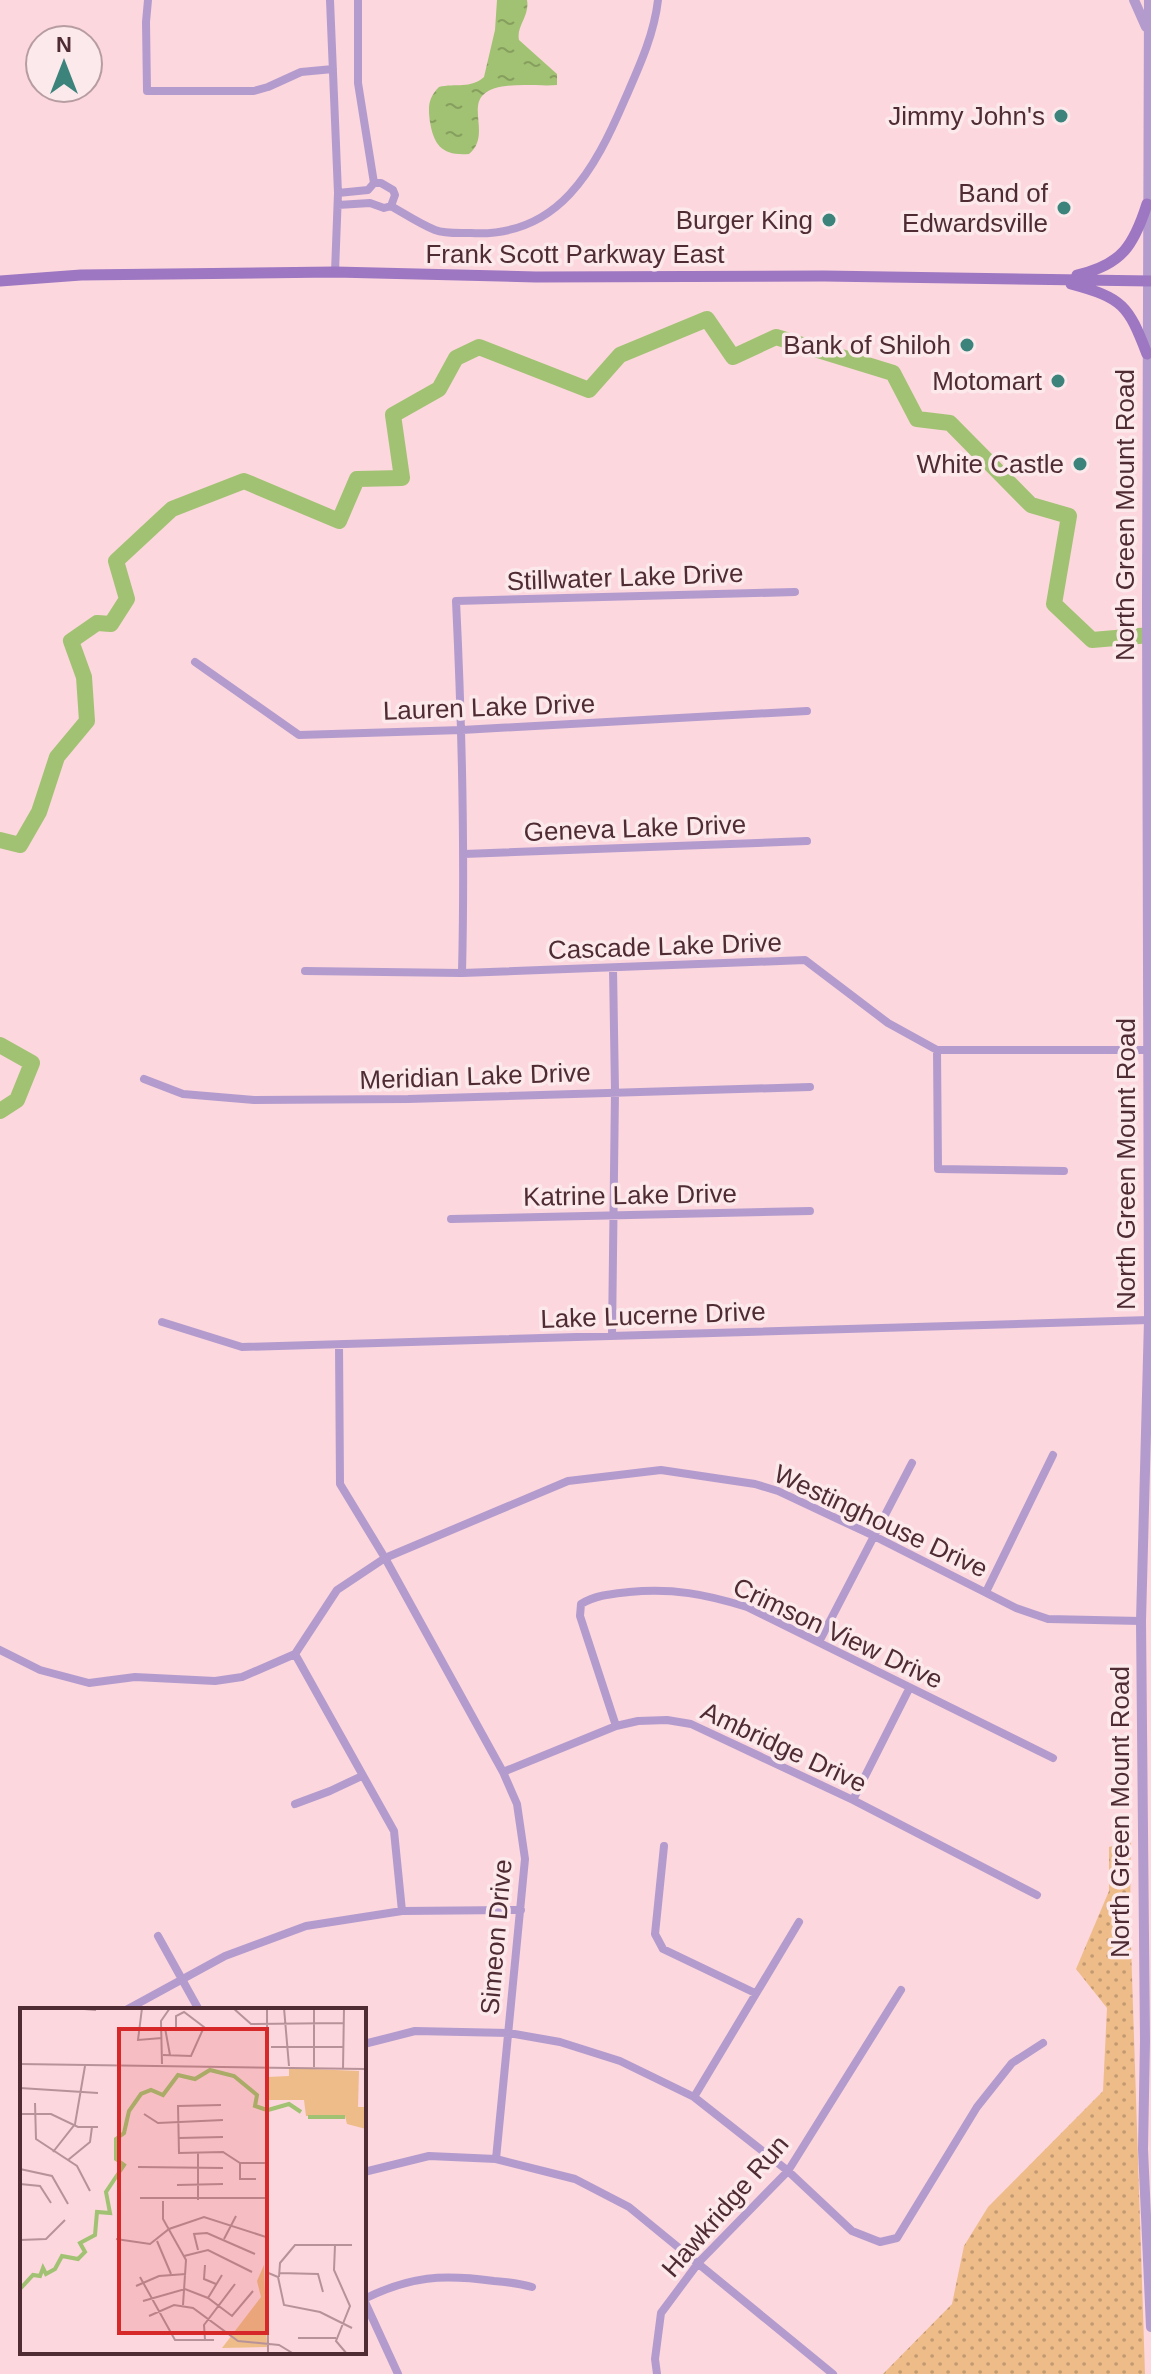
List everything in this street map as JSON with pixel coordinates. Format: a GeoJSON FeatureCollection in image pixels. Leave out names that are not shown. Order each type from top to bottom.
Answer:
{"type":"FeatureCollection","features":[{"type":"Feature","properties":{"kind":"main road"},"geometry":{"type":"LineString","coordinates":[[1147,204],[1151,217]]}},
{"type":"Feature","properties":{"kind":"main road"},"geometry":{"type":"LineString","coordinates":[[1055,280],[1095,271],[1119,257],[1137,233],[1147,204]]}},
{"type":"Feature","properties":{"kind":"main road","name":"Frank Scott Parkway East"},"geometry":{"type":"LineString","coordinates":[[0,281],[81,275],[335,272],[536,277],[824,276],[1149,281]]}},
{"type":"Feature","properties":{"kind":"main road"},"geometry":{"type":"LineString","coordinates":[[1055,280],[1095,290],[1118,302],[1133,319],[1147,354]]}},
{"type":"Feature","properties":{"kind":"street"},"geometry":{"type":"LineString","coordinates":[[148,0],[147,91],[254,91],[307,70],[333,69]]}},
{"type":"Feature","properties":{"kind":"street"},"geometry":{"type":"LineString","coordinates":[[330,0],[338,193],[335,272]]}},
{"type":"Feature","properties":{"kind":"street"},"geometry":{"type":"LineString","coordinates":[[358,0],[358,83],[374,183]]}},
{"type":"Feature","properties":{"kind":"street"},"geometry":{"type":"LineString","coordinates":[[338,205],[370,203],[384,208],[391,206],[437,231],[487,234],[513,230],[556,209],[578,188],[621,109],[644,55],[658,0]]}},
{"type":"Feature","properties":{"kind":"street"},"geometry":{"type":"LineString","coordinates":[[1134,0],[1149,33]]}},
{"type":"Feature","properties":{"kind":"street","name":"North Green Mount Road"},"geometry":{"type":"LineString","coordinates":[[1149,0],[1149,1320],[1141,1621],[1147,1899],[1143,2149],[1151,2327]]}},
{"type":"Feature","properties":{"kind":"street"},"geometry":{"type":"LineString","coordinates":[[338,193],[368,190],[374,183],[381,183],[393,190],[395,195],[391,206]]}},
{"type":"Feature","properties":{"kind":"street","name":"Stillwater Lake Drive"},"geometry":{"type":"LineString","coordinates":[[462,730],[456,601],[795,592]]}},
{"type":"Feature","properties":{"kind":"street","name":"Lauren Lake Drive"},"geometry":{"type":"LineString","coordinates":[[195,662],[299,735],[462,730],[807,711]]}},
{"type":"Feature","properties":{"kind":"street"},"geometry":{"type":"LineString","coordinates":[[462,730],[462,973]]}},
{"type":"Feature","properties":{"kind":"street","name":"Geneva Lake Drive"},"geometry":{"type":"LineString","coordinates":[[464,854],[807,841]]}},
{"type":"Feature","properties":{"kind":"street","name":"Cascade Lake Drive"},"geometry":{"type":"LineString","coordinates":[[305,971],[462,973],[805,960],[888,1023],[937,1050],[1148,1050]]}},
{"type":"Feature","properties":{"kind":"street"},"geometry":{"type":"LineString","coordinates":[[612,1336],[613,968]]}},
{"type":"Feature","properties":{"kind":"street"},"geometry":{"type":"LineString","coordinates":[[937,1050],[938,1169],[1064,1171]]}},
{"type":"Feature","properties":{"kind":"street","name":"Meridian Lake Drive"},"geometry":{"type":"LineString","coordinates":[[144,1079],[183,1094],[254,1100],[408,1099],[810,1087]]}},
{"type":"Feature","properties":{"kind":"street","name":"Katrine Lake Drive"},"geometry":{"type":"LineString","coordinates":[[451,1219],[810,1211]]}},
{"type":"Feature","properties":{"kind":"street","name":"Lake Lucerne Drive"},"geometry":{"type":"LineString","coordinates":[[162,1322],[242,1347],[1149,1320]]}},
{"type":"Feature","properties":{"kind":"street","name":"Simeon Drive"},"geometry":{"type":"LineString","coordinates":[[339,1345],[340,1484],[385,1558],[503,1772],[517,1804],[525,1859],[496,2159]]}},
{"type":"Feature","properties":{"kind":"street"},"geometry":{"type":"LineString","coordinates":[[986,1592],[1053,1455]]}},
{"type":"Feature","properties":{"kind":"street"},"geometry":{"type":"LineString","coordinates":[[819,1642],[912,1463]]}},
{"type":"Feature","properties":{"kind":"street","name":"Westinghouse Drive"},"geometry":{"type":"LineString","coordinates":[[295,1654],[337,1590],[385,1558],[568,1481],[661,1470],[755,1484],[778,1491],[1016,1608],[1048,1619],[1141,1621]]}},
{"type":"Feature","properties":{"kind":"street","name":"Crimson View Drive"},"geometry":{"type":"LineString","coordinates":[[616,1726],[580,1616],[581,1604],[595,1596],[651,1590],[685,1591],[747,1607],[1053,1758]]}},
{"type":"Feature","properties":{"kind":"street"},"geometry":{"type":"LineString","coordinates":[[0,1650],[40,1670],[89,1683],[135,1677],[215,1681],[242,1677],[295,1654],[394,1831],[402,1911]]}},
{"type":"Feature","properties":{"kind":"street"},"geometry":{"type":"LineString","coordinates":[[853,1800],[909,1689]]}},
{"type":"Feature","properties":{"kind":"street","name":"Ambridge Drive"},"geometry":{"type":"LineString","coordinates":[[503,1772],[616,1726],[648,1719],[691,1724],[853,1800],[1037,1895]]}},
{"type":"Feature","properties":{"kind":"street"},"geometry":{"type":"LineString","coordinates":[[295,1804],[362,1776]]}},
{"type":"Feature","properties":{"kind":"street"},"geometry":{"type":"LineString","coordinates":[[664,1846],[655,1934],[663,1949],[755,1993]]}},
{"type":"Feature","properties":{"kind":"street"},"geometry":{"type":"LineString","coordinates":[[130,2008],[225,1956],[306,1926],[402,1911],[521,1910]]}},
{"type":"Feature","properties":{"kind":"street"},"geometry":{"type":"LineString","coordinates":[[694,2097],[799,1922]]}},
{"type":"Feature","properties":{"kind":"street"},"geometry":{"type":"LineString","coordinates":[[158,1936],[198,2008]]}},
{"type":"Feature","properties":{"kind":"street","name":"Hawkridge Run"},"geometry":{"type":"LineString","coordinates":[[657,2374],[655,2359],[661,2313],[699,2262],[788,2171],[901,1990]]}},
{"type":"Feature","properties":{"kind":"street"},"geometry":{"type":"LineString","coordinates":[[366,2043],[415,2031],[509,2033],[560,2042],[620,2061],[694,2097],[788,2171],[852,2231],[880,2242],[897,2238],[977,2107],[1012,2063],[1043,2043]]}},
{"type":"Feature","properties":{"kind":"street"},"geometry":{"type":"LineString","coordinates":[[366,2172],[429,2156],[496,2159],[575,2179],[629,2207],[833,2374]]}},
{"type":"Feature","properties":{"kind":"street"},"geometry":{"type":"LineString","coordinates":[[366,2299],[390,2286],[438,2276],[532,2287]]}},
{"type":"Feature","properties":{"kind":"street"},"geometry":{"type":"LineString","coordinates":[[366,2304],[398,2374]]}},
{"type":"Feature","properties":{"kind":"shaded area"},"geometry":{"type":"Polygon","coordinates":[[[1131,1841],[1130,1915],[1145,2374],[883,2374],[952,2304],[964,2246],[988,2207],[1103,2091],[1107,2008],[1076,1969],[1109,1891],[1109,1847],[1131,1841]]]}},
{"type":"Feature","properties":{"kind":"water"},"geometry":{"type":"Polygon","coordinates":[[[497,0],[527,0],[519,40],[557,74],[557,85],[508,86],[490,90],[479,101],[479,132],[475,147],[469,154],[452,153],[441,148],[434,137],[429,117],[431,99],[439,87],[468,84],[484,77],[495,30],[497,0]]]}},
{"type":"Feature","properties":{"kind":"waterway"},"geometry":{"type":"LineString","coordinates":[[0,840],[20,845],[39,812],[57,757],[87,721],[84,677],[71,641],[97,623],[111,624],[127,599],[116,561],[172,509],[244,481],[339,521],[357,479],[402,478],[393,415],[439,389],[456,358],[479,347],[589,390],[620,355],[707,319],[733,357],[776,337],[893,373],[917,419],[950,423],[1031,505],[1069,516],[1054,604],[1092,640],[1151,635]]}},
{"type":"Feature","properties":{"kind":"waterway"},"geometry":{"type":"LineString","coordinates":[[0,1045],[32,1063],[17,1100],[0,1111]]}},
{"type":"Feature","properties":{"kind":"place","name":"Jimmy John's"},"geometry":{"type":"Point","coordinates":[1061,116]}},
{"type":"Feature","properties":{"kind":"place","name":"Band of Edwardsville"},"geometry":{"type":"Point","coordinates":[1064,208]}},
{"type":"Feature","properties":{"kind":"place","name":"Burger King"},"geometry":{"type":"Point","coordinates":[829,220]}},
{"type":"Feature","properties":{"kind":"place","name":"Bank of Shiloh"},"geometry":{"type":"Point","coordinates":[967,345]}},
{"type":"Feature","properties":{"kind":"place","name":"Motomart"},"geometry":{"type":"Point","coordinates":[1058,381]}},
{"type":"Feature","properties":{"kind":"place","name":"White Castle"},"geometry":{"type":"Point","coordinates":[1080,464]}}]}
